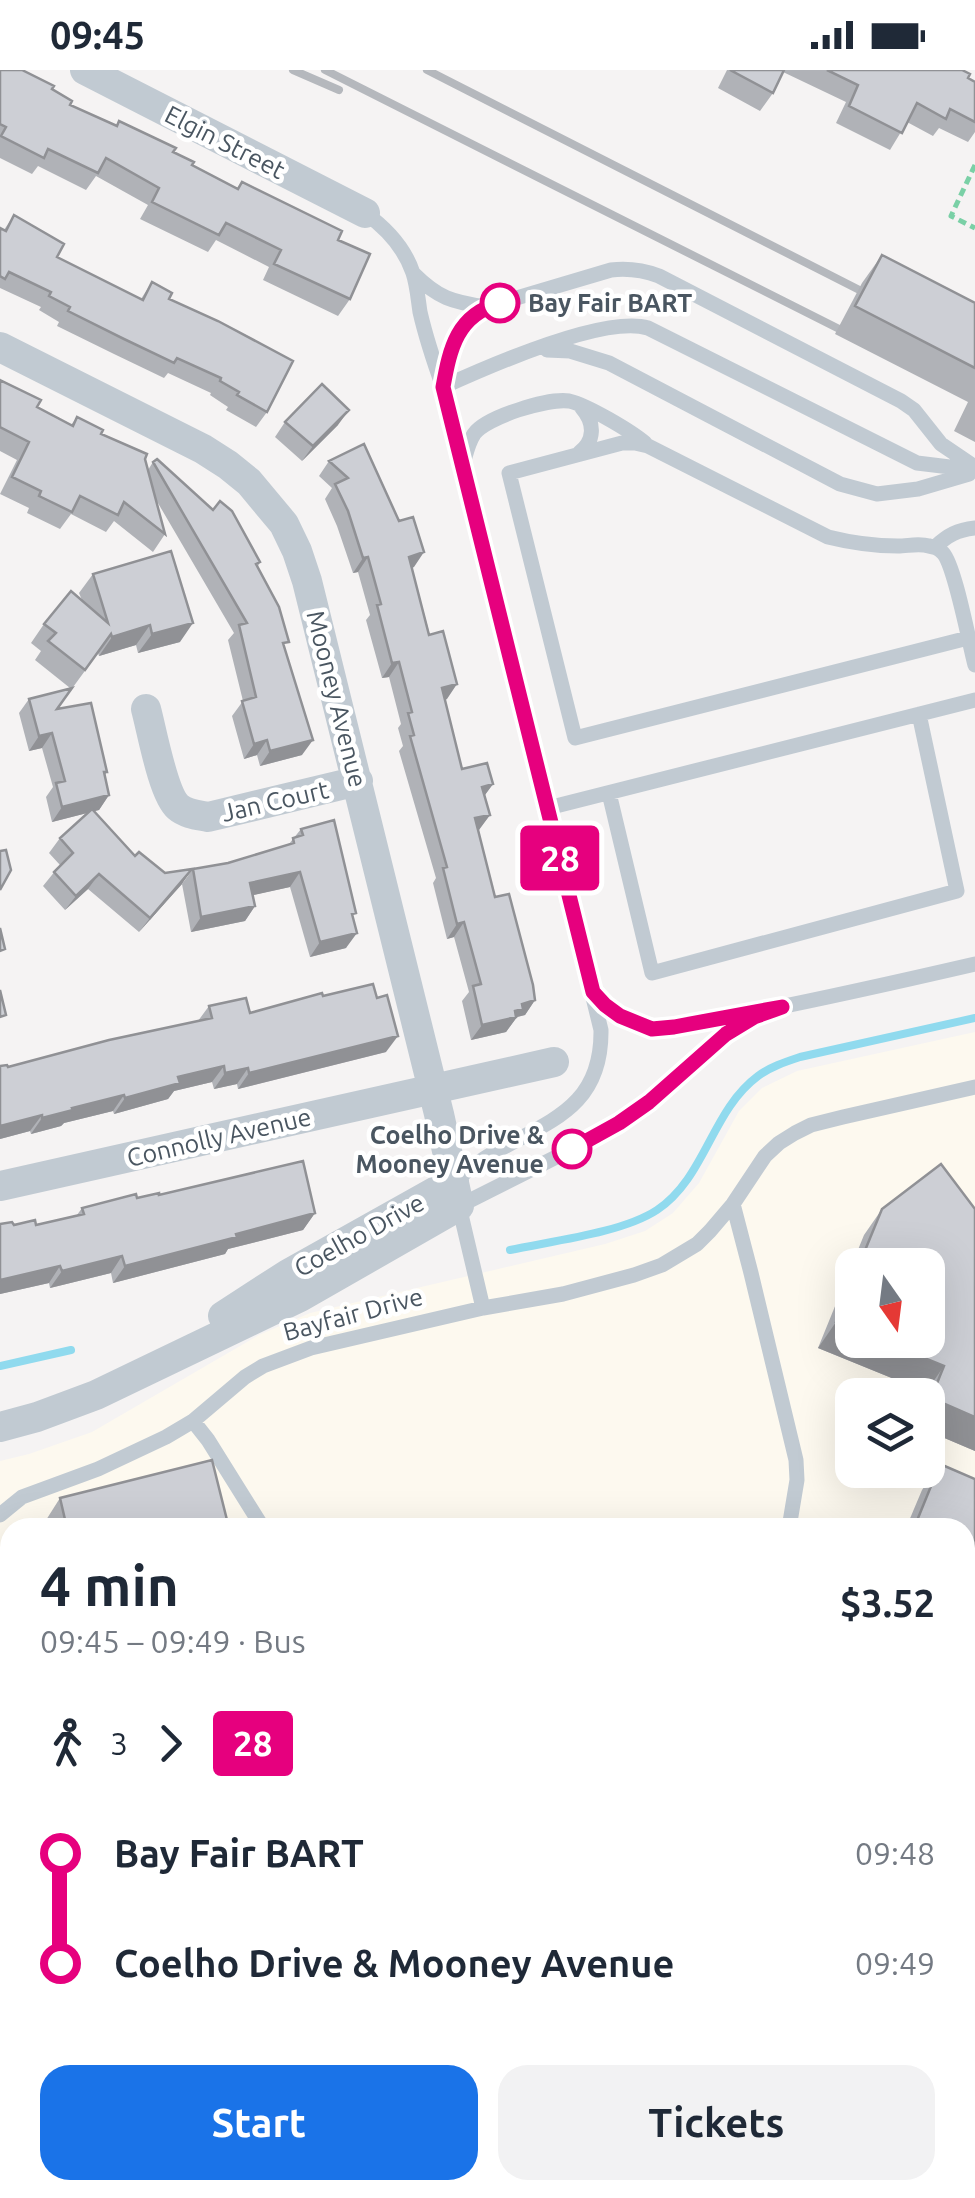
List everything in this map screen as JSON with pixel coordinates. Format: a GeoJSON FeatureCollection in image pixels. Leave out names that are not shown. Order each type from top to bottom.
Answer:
{"type":"FeatureCollection","features":[{"type":"Feature","properties":{"kind":"street","name":"Elgin Street"},"geometry":{"type":"LineString","coordinates":[[85,70],[365,213]]}},
{"type":"Feature","properties":{"kind":"street","name":"Mooney Avenue"},"geometry":{"type":"LineString","coordinates":[[0,346],[204,449],[249,482],[284,524],[307,580],[456,1194]]}},
{"type":"Feature","properties":{"kind":"street","name":"Jan Court"},"geometry":{"type":"LineString","coordinates":[[146,709],[168,791],[177,806],[191,814],[208,817],[358,782]]}},
{"type":"Feature","properties":{"kind":"street","name":"Connolly Avenue"},"geometry":{"type":"LineString","coordinates":[[0,1186],[554,1062]]}},
{"type":"Feature","properties":{"kind":"street","name":"Coelho Drive"},"geometry":{"type":"LineString","coordinates":[[0,1426],[64,1408],[123,1380],[288,1274],[456,1194]]}},
{"type":"Feature","properties":{"kind":"lane"},"geometry":{"type":"LineString","coordinates":[[365,213],[394,239],[414,274],[593,992]]}},
{"type":"Feature","properties":{"kind":"lane"},"geometry":{"type":"LineString","coordinates":[[443,387],[455,339],[464,325],[486,307],[627,268],[650,273],[902,400],[940,444],[975,470]]}},
{"type":"Feature","properties":{"kind":"lane"},"geometry":{"type":"LineString","coordinates":[[414,274],[441,297],[486,307]]}},
{"type":"Feature","properties":{"kind":"lane"},"geometry":{"type":"LineString","coordinates":[[443,387],[483,367],[533,350],[603,329],[636,325],[917,463],[975,470]]}},
{"type":"Feature","properties":{"kind":"lane"},"geometry":{"type":"LineString","coordinates":[[533,350],[570,351],[608,363],[840,484],[877,494],[918,489],[975,470]]}},
{"type":"Feature","properties":{"kind":"lane"},"geometry":{"type":"LineString","coordinates":[[462,468],[474,435],[495,417],[553,402],[580,405],[625,428],[648,446],[828,537],[863,544],[935,546],[950,564],[975,665]]}},
{"type":"Feature","properties":{"kind":"lane"},"geometry":{"type":"LineString","coordinates":[[576,456],[592,438],[588,414],[580,405]]}},
{"type":"Feature","properties":{"kind":"lane"},"geometry":{"type":"LineString","coordinates":[[648,446],[622,444],[509,473],[574,738],[968,638]]}},
{"type":"Feature","properties":{"kind":"lane"},"geometry":{"type":"LineString","coordinates":[[935,546],[949,534],[975,528]]}},
{"type":"Feature","properties":{"kind":"lane"},"geometry":{"type":"LineString","coordinates":[[548,808],[975,700]]}},
{"type":"Feature","properties":{"kind":"lane"},"geometry":{"type":"LineString","coordinates":[[608,793],[652,973],[958,891],[919,714]]}},
{"type":"Feature","properties":{"kind":"lane","name":"Coelho Drive"},"geometry":{"type":"LineString","coordinates":[[593,992],[620,1016],[652,1029],[782,1007],[975,964]]}},
{"type":"Feature","properties":{"kind":"lane","name":"Coelho Drive"},"geometry":{"type":"LineString","coordinates":[[456,1194],[484,1158],[560,1116],[588,1088],[602,1051],[602,1030],[593,992]]}},
{"type":"Feature","properties":{"kind":"lane","name":"Coelho Drive"},"geometry":{"type":"LineString","coordinates":[[456,1194],[588,1141],[619,1123],[726,1034],[754,1017],[782,1007]]}},
{"type":"Feature","properties":{"kind":"lane","name":"Bayfair Drive"},"geometry":{"type":"LineString","coordinates":[[0,1515],[22,1497],[135,1453],[193,1422],[245,1377],[287,1356],[483,1308],[563,1294],[662,1265],[697,1244],[732,1204],[764,1156],[795,1133],[811,1125],[975,1087]]}},
{"type":"Feature","properties":{"kind":"lane"},"geometry":{"type":"LineString","coordinates":[[456,1194],[483,1308]]}},
{"type":"Feature","properties":{"kind":"lane"},"geometry":{"type":"LineString","coordinates":[[732,1204],[796,1460],[797,1480],[790,1518]]}},
{"type":"Feature","properties":{"kind":"lane"},"geometry":{"type":"LineString","coordinates":[[193,1422],[257,1518]]}},
{"type":"Feature","properties":{"kind":"path"},"geometry":{"type":"LineString","coordinates":[[975,164],[950,216],[975,228]]}},
{"type":"Feature","properties":{"kind":"shaded area"},"geometry":{"type":"Polygon","coordinates":[[[975,1032],[975,1518],[0,1518],[0,1461],[92,1432],[259,1335],[310,1313],[605,1244],[645,1231],[673,1213],[699,1183],[739,1111],[762,1088],[797,1071],[975,1032]]]}},
{"type":"Feature","properties":{"kind":"building"},"geometry":{"type":"Polygon","coordinates":[[[0,70],[22,70],[54,86],[52,89],[72,101],[70,105],[117,126],[119,121],[176,148],[173,152],[194,162],[192,165],[238,189],[242,182],[342,231],[338,240],[370,254],[350,299],[274,264],[281,250],[226,223],[219,235],[152,202],[159,188],[106,158],[98,173],[48,149],[44,158],[1,136],[6,127],[0,124],[0,70]]]}},
{"type":"Feature","properties":{"kind":"building"},"geometry":{"type":"Polygon","coordinates":[[[730,70],[784,70],[773,93],[730,70]]]}},
{"type":"Feature","properties":{"kind":"building"},"geometry":{"type":"Polygon","coordinates":[[[827,70],[962,70],[975,82],[975,122],[950,109],[946,119],[917,103],[902,133],[849,106],[858,85],[827,70]]]}},
{"type":"Feature","properties":{"kind":"building"},"geometry":{"type":"Polygon","coordinates":[[[14,215],[64,244],[57,257],[143,300],[152,282],[172,293],[169,299],[293,361],[267,412],[237,395],[239,392],[221,378],[177,358],[174,363],[68,311],[70,307],[49,296],[51,292],[9,272],[5,279],[0,276],[0,228],[6,231],[14,215]]]}},
{"type":"Feature","properties":{"kind":"building"},"geometry":{"type":"Polygon","coordinates":[[[882,255],[975,303],[975,368],[855,306],[882,255]]]}},
{"type":"Feature","properties":{"kind":"building"},"geometry":{"type":"Polygon","coordinates":[[[0,380],[41,400],[37,407],[73,426],[77,417],[103,430],[101,434],[147,454],[145,459],[165,534],[124,502],[118,515],[80,496],[72,512],[12,477],[29,442],[0,427],[0,380]]]}},
{"type":"Feature","properties":{"kind":"building"},"geometry":{"type":"Polygon","coordinates":[[[322,384],[349,410],[313,446],[285,422],[322,384]]]}},
{"type":"Feature","properties":{"kind":"building"},"geometry":{"type":"Polygon","coordinates":[[[364,444],[399,521],[413,517],[424,552],[409,557],[429,635],[443,631],[457,684],[442,688],[462,769],[487,763],[493,784],[482,787],[490,815],[475,818],[495,897],[509,894],[535,1000],[522,1004],[523,1009],[515,1011],[516,1017],[482,1025],[473,986],[481,984],[464,922],[457,924],[443,868],[447,867],[410,736],[414,735],[408,713],[412,712],[399,662],[392,663],[368,557],[363,558],[335,484],[348,478],[329,461],[364,444]]]}},
{"type":"Feature","properties":{"kind":"building"},"geometry":{"type":"Polygon","coordinates":[[[157,459],[213,510],[220,501],[232,511],[279,607],[289,642],[283,643],[313,740],[270,751],[267,740],[254,744],[242,701],[256,697],[239,625],[247,623],[153,462],[157,459]]]}},
{"type":"Feature","properties":{"kind":"building"},"geometry":{"type":"Polygon","coordinates":[[[171,551],[193,623],[152,634],[150,625],[112,637],[111,634],[85,670],[48,641],[56,633],[44,624],[71,591],[108,623],[93,574],[171,551]]]}},
{"type":"Feature","properties":{"kind":"building"},"geometry":{"type":"Polygon","coordinates":[[[72,688],[57,709],[91,703],[109,795],[62,807],[56,783],[65,781],[52,733],[39,736],[29,699],[72,688]]]}},
{"type":"Feature","properties":{"kind":"building"},"geometry":{"type":"Polygon","coordinates":[[[92,809],[135,856],[139,852],[165,873],[192,869],[150,918],[99,874],[76,896],[54,872],[73,853],[60,838],[92,809]]]}},
{"type":"Feature","properties":{"kind":"building"},"geometry":{"type":"Polygon","coordinates":[[[334,820],[356,913],[352,914],[357,933],[320,942],[300,872],[250,883],[255,906],[201,917],[193,869],[294,843],[293,838],[303,835],[301,829],[334,820]]]}},
{"type":"Feature","properties":{"kind":"building"},"geometry":{"type":"Polygon","coordinates":[[[6,850],[11,870],[0,890],[0,851],[6,850]]]}},
{"type":"Feature","properties":{"kind":"building"},"geometry":{"type":"Polygon","coordinates":[[[373,984],[377,998],[387,995],[398,1036],[249,1073],[248,1068],[225,1073],[224,1066],[178,1077],[180,1083],[125,1098],[124,1095],[0,1126],[0,1066],[212,1018],[209,1006],[246,998],[250,1013],[373,984]]]}},
{"type":"Feature","properties":{"kind":"building"},"geometry":{"type":"Polygon","coordinates":[[[0,990],[6,1015],[0,1017],[0,990]]]}},
{"type":"Feature","properties":{"kind":"building"},"geometry":{"type":"Polygon","coordinates":[[[303,1161],[315,1213],[125,1266],[122,1256],[62,1271],[60,1266],[0,1280],[0,1224],[35,1220],[36,1225],[84,1214],[82,1208],[136,1194],[137,1198],[159,1195],[303,1161]]]}},
{"type":"Feature","properties":{"kind":"building"},"geometry":{"type":"Polygon","coordinates":[[[941,1164],[975,1209],[975,1417],[945,1404],[945,1378],[939,1378],[944,1366],[924,1358],[945,1358],[945,1248],[866,1248],[882,1209],[941,1164]]]}},
{"type":"Feature","properties":{"kind":"building"},"geometry":{"type":"Polygon","coordinates":[[[212,1460],[226,1518],[65,1518],[60,1498],[212,1460]]]}},
{"type":"Feature","properties":{"kind":"building"},"geometry":{"type":"Polygon","coordinates":[[[945,1466],[975,1479],[975,1518],[918,1518],[930,1488],[945,1488],[945,1466]]]}},
{"type":"Feature","properties":{"kind":"waterway"},"geometry":{"type":"LineString","coordinates":[[510,1250],[625,1225],[657,1210],[687,1180],[742,1090],[773,1067],[800,1057],[975,1018]]}},
{"type":"Feature","properties":{"kind":"waterway"},"geometry":{"type":"LineString","coordinates":[[0,1366],[71,1350]]}},
{"type":"Feature","properties":{"kind":"railway"},"geometry":{"type":"LineString","coordinates":[[293,70],[339,90]]}},
{"type":"Feature","properties":{"kind":"railway"},"geometry":{"type":"LineString","coordinates":[[325,70],[863,341]]}},
{"type":"Feature","properties":{"kind":"railway"},"geometry":{"type":"LineString","coordinates":[[427,70],[881,301]]}},
{"type":"Feature","properties":{"kind":"bus line","name":"28"},"geometry":{"type":"LineString","coordinates":[[500,303],[486,307],[464,325],[450,350],[443,387],[593,992],[620,1016],[652,1029],[782,1007],[754,1017],[726,1034],[649,1102],[572,1149]]}},
{"type":"Feature","properties":{"kind":"place","name":"Bay Fair BART"},"geometry":{"type":"Point","coordinates":[500,303]}},
{"type":"Feature","properties":{"kind":"place","name":"Coelho Drive & Mooney Avenue"},"geometry":{"type":"Point","coordinates":[572,1149]}}]}
